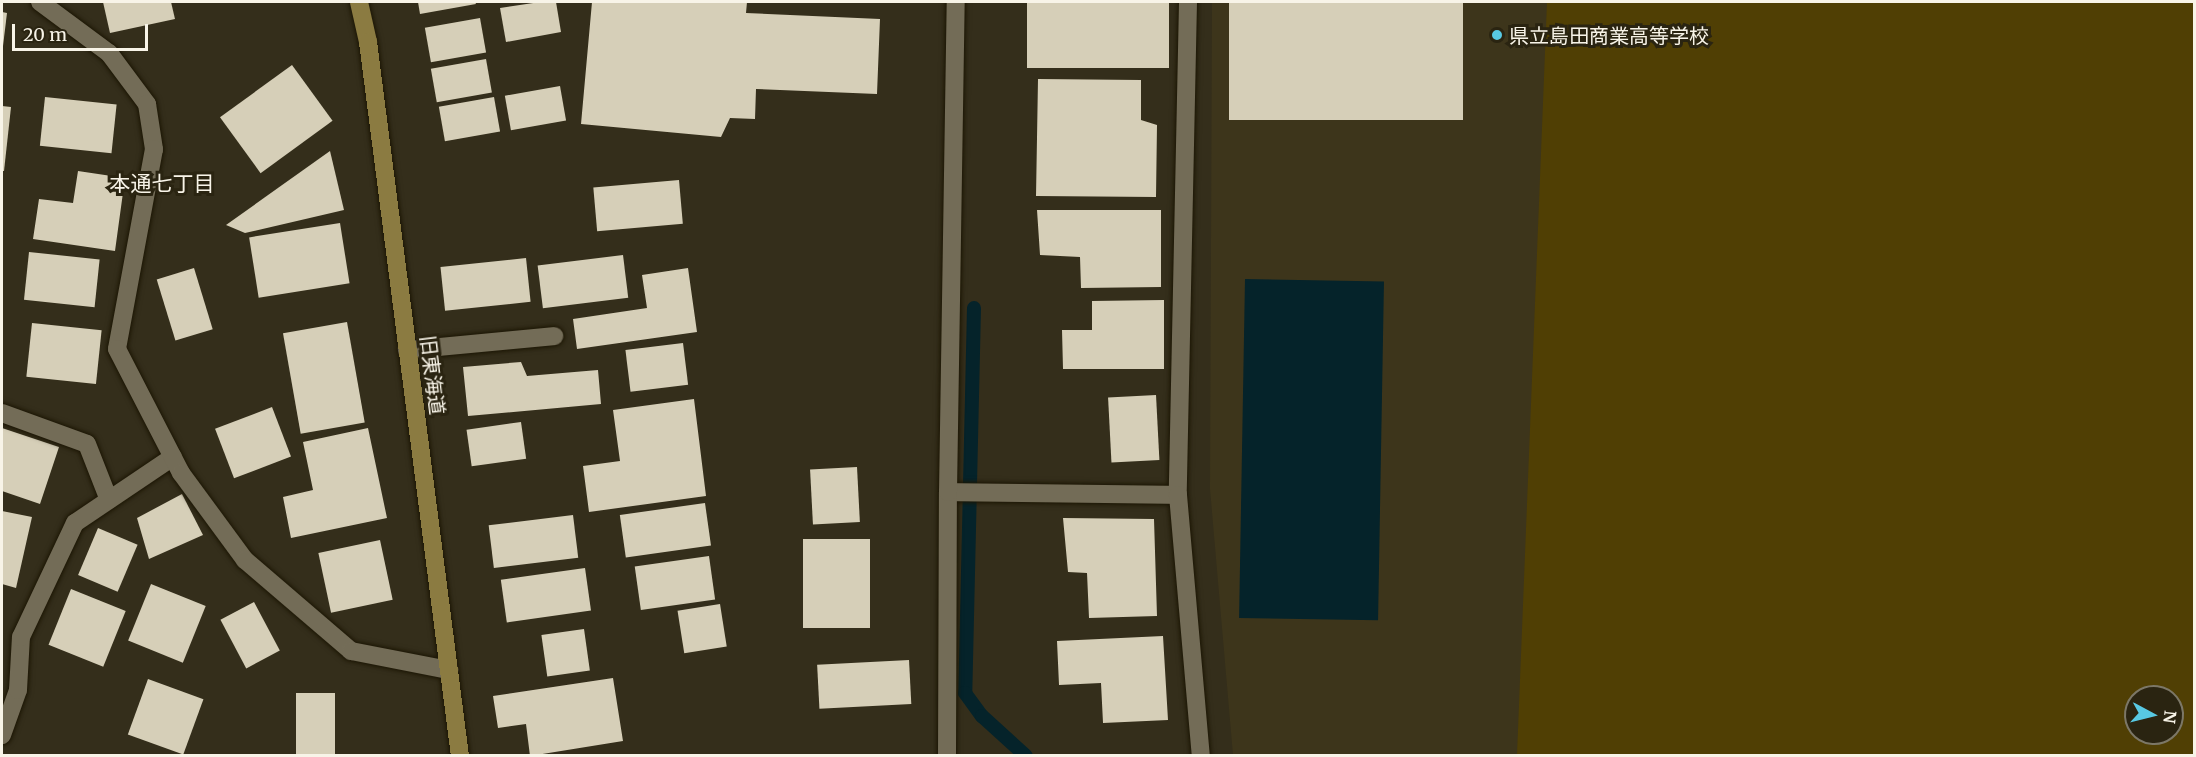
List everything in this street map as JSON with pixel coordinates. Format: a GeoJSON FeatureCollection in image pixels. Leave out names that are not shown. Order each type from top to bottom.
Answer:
{"type":"FeatureCollection","features":[{"type":"Feature","properties":{"kind":"street"},"geometry":{"type":"LineString","coordinates":[[40,2],[110,53],[147,104],[154,149],[117,349],[181,473],[245,560],[351,651],[449,670]]}},
{"type":"Feature","properties":{"kind":"street","name":"旧東海道"},"geometry":{"type":"LineString","coordinates":[[359,2],[368,42],[460,756]]}},
{"type":"Feature","properties":{"kind":"street"},"geometry":{"type":"LineString","coordinates":[[947,756],[948,492],[956,2]]}},
{"type":"Feature","properties":{"kind":"street"},"geometry":{"type":"LineString","coordinates":[[1188,2],[1178,495],[1201,756]]}},
{"type":"Feature","properties":{"kind":"street"},"geometry":{"type":"LineString","coordinates":[[407,350],[554,336]]}},
{"type":"Feature","properties":{"kind":"street"},"geometry":{"type":"LineString","coordinates":[[2,413],[87,444],[109,500]]}},
{"type":"Feature","properties":{"kind":"street"},"geometry":{"type":"LineString","coordinates":[[2,735],[18,690],[21,637],[75,523],[173,457]]}},
{"type":"Feature","properties":{"kind":"street"},"geometry":{"type":"LineString","coordinates":[[948,492],[1178,495]]}},
{"type":"Feature","properties":{"kind":"shaded area"},"geometry":{"type":"Polygon","coordinates":[[[1212,2],[2194,2],[2194,755],[1233,755],[1210,489],[1212,2]]]}},
{"type":"Feature","properties":{"kind":"shaded area"},"geometry":{"type":"Polygon","coordinates":[[[1547,2],[2194,2],[2194,755],[1517,755],[1547,2]]]}},
{"type":"Feature","properties":{"kind":"water"},"geometry":{"type":"Polygon","coordinates":[[[1245,279],[1384,281],[1378,620],[1239,618],[1245,279]]]}},
{"type":"Feature","properties":{"kind":"building"},"geometry":{"type":"Polygon","coordinates":[[[103,2],[171,2],[175,19],[110,33],[103,2]]]}},
{"type":"Feature","properties":{"kind":"building"},"geometry":{"type":"Polygon","coordinates":[[[418,2],[475,2],[476,4],[420,14],[418,2]]]}},
{"type":"Feature","properties":{"kind":"building"},"geometry":{"type":"Polygon","coordinates":[[[556,2],[561,32],[506,42],[500,8],[556,2]]]}},
{"type":"Feature","properties":{"kind":"building"},"geometry":{"type":"Polygon","coordinates":[[[592,2],[747,2],[746,13],[880,19],[877,94],[756,89],[755,119],[730,118],[721,137],[581,124],[592,2]]]}},
{"type":"Feature","properties":{"kind":"building"},"geometry":{"type":"Polygon","coordinates":[[[1027,2],[1169,2],[1169,68],[1027,68],[1027,2]]]}},
{"type":"Feature","properties":{"kind":"building"},"geometry":{"type":"Polygon","coordinates":[[[1229,2],[1463,2],[1463,120],[1229,120],[1229,2]]]}},
{"type":"Feature","properties":{"kind":"building"},"geometry":{"type":"Polygon","coordinates":[[[2,12],[7,13],[3,46],[2,46],[2,12]]]}},
{"type":"Feature","properties":{"kind":"building"},"geometry":{"type":"Polygon","coordinates":[[[480,18],[486,52],[431,62],[425,28],[480,18]]]}},
{"type":"Feature","properties":{"kind":"building"},"geometry":{"type":"Polygon","coordinates":[[[486,59],[492,92],[437,102],[431,69],[486,59]]]}},
{"type":"Feature","properties":{"kind":"building"},"geometry":{"type":"Polygon","coordinates":[[[292,65],[333,121],[261,173],[220,117],[292,65]]]}},
{"type":"Feature","properties":{"kind":"building"},"geometry":{"type":"Polygon","coordinates":[[[1038,79],[1141,80],[1141,120],[1157,125],[1156,197],[1036,196],[1038,79]]]}},
{"type":"Feature","properties":{"kind":"building"},"geometry":{"type":"Polygon","coordinates":[[[560,86],[566,120],[511,130],[505,96],[560,86]]]}},
{"type":"Feature","properties":{"kind":"building"},"geometry":{"type":"Polygon","coordinates":[[[45,97],[117,105],[111,153],[40,146],[45,97]]]}},
{"type":"Feature","properties":{"kind":"building"},"geometry":{"type":"Polygon","coordinates":[[[494,97],[500,131],[445,141],[439,107],[494,97]]]}},
{"type":"Feature","properties":{"kind":"building"},"geometry":{"type":"Polygon","coordinates":[[[2,106],[11,107],[4,171],[2,171],[2,106]]]}},
{"type":"Feature","properties":{"kind":"building"},"geometry":{"type":"Polygon","coordinates":[[[330,151],[344,210],[245,233],[226,225],[330,151]]]}},
{"type":"Feature","properties":{"kind":"building"},"geometry":{"type":"Polygon","coordinates":[[[78,171],[125,178],[115,251],[33,239],[39,199],[73,203],[78,171]]]}},
{"type":"Feature","properties":{"kind":"building"},"geometry":{"type":"Polygon","coordinates":[[[679,180],[683,224],[597,231],[593,187],[679,180]]]}},
{"type":"Feature","properties":{"kind":"building"},"geometry":{"type":"Polygon","coordinates":[[[1037,210],[1161,210],[1161,287],[1081,288],[1080,257],[1040,255],[1037,210]]]}},
{"type":"Feature","properties":{"kind":"building"},"geometry":{"type":"Polygon","coordinates":[[[340,223],[350,283],[259,298],[249,237],[340,223]]]}},
{"type":"Feature","properties":{"kind":"building"},"geometry":{"type":"Polygon","coordinates":[[[29,252],[100,259],[95,307],[24,300],[29,252]]]}},
{"type":"Feature","properties":{"kind":"building"},"geometry":{"type":"Polygon","coordinates":[[[623,255],[628,298],[543,308],[538,265],[623,255]]]}},
{"type":"Feature","properties":{"kind":"building"},"geometry":{"type":"Polygon","coordinates":[[[526,258],[531,302],[445,311],[440,267],[526,258]]]}},
{"type":"Feature","properties":{"kind":"building"},"geometry":{"type":"Polygon","coordinates":[[[194,268],[213,329],[175,341],[157,279],[194,268]]]}},
{"type":"Feature","properties":{"kind":"building"},"geometry":{"type":"Polygon","coordinates":[[[688,268],[697,332],[577,349],[573,319],[647,308],[642,275],[688,268]]]}},
{"type":"Feature","properties":{"kind":"building"},"geometry":{"type":"Polygon","coordinates":[[[1164,300],[1164,369],[1063,369],[1062,330],[1092,330],[1092,301],[1164,300]]]}},
{"type":"Feature","properties":{"kind":"building"},"geometry":{"type":"Polygon","coordinates":[[[347,322],[365,422],[301,434],[283,333],[347,322]]]}},
{"type":"Feature","properties":{"kind":"building"},"geometry":{"type":"Polygon","coordinates":[[[32,323],[102,330],[96,384],[26,377],[32,323]]]}},
{"type":"Feature","properties":{"kind":"building"},"geometry":{"type":"Polygon","coordinates":[[[683,343],[688,385],[631,392],[625,350],[683,343]]]}},
{"type":"Feature","properties":{"kind":"building"},"geometry":{"type":"Polygon","coordinates":[[[521,362],[527,376],[598,370],[601,404],[468,416],[463,367],[521,362]]]}},
{"type":"Feature","properties":{"kind":"building"},"geometry":{"type":"Polygon","coordinates":[[[1156,395],[1159,460],[1111,462],[1108,398],[1156,395]]]}},
{"type":"Feature","properties":{"kind":"building"},"geometry":{"type":"Polygon","coordinates":[[[694,399],[706,496],[589,512],[583,466],[620,461],[613,410],[694,399]]]}},
{"type":"Feature","properties":{"kind":"building"},"geometry":{"type":"Polygon","coordinates":[[[272,407],[291,456],[234,478],[215,429],[272,407]]]}},
{"type":"Feature","properties":{"kind":"building"},"geometry":{"type":"Polygon","coordinates":[[[521,422],[526,459],[472,466],[467,430],[521,422]]]}},
{"type":"Feature","properties":{"kind":"building"},"geometry":{"type":"Polygon","coordinates":[[[2,428],[59,447],[40,504],[2,491],[2,428]]]}},
{"type":"Feature","properties":{"kind":"building"},"geometry":{"type":"Polygon","coordinates":[[[368,428],[387,518],[291,538],[283,497],[313,490],[303,442],[368,428]]]}},
{"type":"Feature","properties":{"kind":"building"},"geometry":{"type":"Polygon","coordinates":[[[857,467],[860,522],[813,524],[810,469],[857,467]]]}},
{"type":"Feature","properties":{"kind":"building"},"geometry":{"type":"Polygon","coordinates":[[[182,494],[203,535],[149,559],[137,518],[182,494]]]}},
{"type":"Feature","properties":{"kind":"building"},"geometry":{"type":"Polygon","coordinates":[[[705,503],[711,546],[626,558],[620,515],[705,503]]]}},
{"type":"Feature","properties":{"kind":"building"},"geometry":{"type":"Polygon","coordinates":[[[2,511],[32,517],[16,588],[2,584],[2,511]]]}},
{"type":"Feature","properties":{"kind":"building"},"geometry":{"type":"Polygon","coordinates":[[[573,515],[578,558],[494,568],[489,525],[573,515]]]}},
{"type":"Feature","properties":{"kind":"building"},"geometry":{"type":"Polygon","coordinates":[[[1063,518],[1154,519],[1157,616],[1089,618],[1087,573],[1068,572],[1063,518]]]}},
{"type":"Feature","properties":{"kind":"building"},"geometry":{"type":"Polygon","coordinates":[[[98,528],[138,545],[118,592],[78,575],[98,528]]]}},
{"type":"Feature","properties":{"kind":"building"},"geometry":{"type":"Polygon","coordinates":[[[803,539],[870,539],[870,628],[803,628],[803,539]]]}},
{"type":"Feature","properties":{"kind":"building"},"geometry":{"type":"Polygon","coordinates":[[[380,540],[393,600],[331,613],[318,553],[380,540]]]}},
{"type":"Feature","properties":{"kind":"building"},"geometry":{"type":"Polygon","coordinates":[[[709,556],[715,600],[641,610],[635,566],[709,556]]]}},
{"type":"Feature","properties":{"kind":"building"},"geometry":{"type":"Polygon","coordinates":[[[585,568],[591,611],[507,622],[501,580],[585,568]]]}},
{"type":"Feature","properties":{"kind":"building"},"geometry":{"type":"Polygon","coordinates":[[[151,584],[206,606],[183,663],[128,641],[151,584]]]}},
{"type":"Feature","properties":{"kind":"building"},"geometry":{"type":"Polygon","coordinates":[[[71,589],[126,611],[103,667],[49,645],[71,589]]]}},
{"type":"Feature","properties":{"kind":"building"},"geometry":{"type":"Polygon","coordinates":[[[254,602],[280,651],[246,668],[220,620],[254,602]]]}},
{"type":"Feature","properties":{"kind":"building"},"geometry":{"type":"Polygon","coordinates":[[[720,604],[727,646],[684,653],[678,611],[720,604]]]}},
{"type":"Feature","properties":{"kind":"building"},"geometry":{"type":"Polygon","coordinates":[[[584,629],[590,671],[547,677],[541,635],[584,629]]]}},
{"type":"Feature","properties":{"kind":"building"},"geometry":{"type":"Polygon","coordinates":[[[1163,636],[1168,720],[1103,723],[1101,683],[1059,685],[1057,641],[1163,636]]]}},
{"type":"Feature","properties":{"kind":"building"},"geometry":{"type":"Polygon","coordinates":[[[909,660],[911,704],[819,709],[817,665],[909,660]]]}},
{"type":"Feature","properties":{"kind":"building"},"geometry":{"type":"Polygon","coordinates":[[[613,678],[623,741],[530,756],[526,724],[498,728],[493,696],[613,678]]]}},
{"type":"Feature","properties":{"kind":"building"},"geometry":{"type":"Polygon","coordinates":[[[148,679],[203,699],[183,755],[128,734],[148,679]]]}},
{"type":"Feature","properties":{"kind":"building"},"geometry":{"type":"Polygon","coordinates":[[[296,693],[335,693],[335,756],[296,756],[296,693]]]}},
{"type":"Feature","properties":{"kind":"waterway"},"geometry":{"type":"LineString","coordinates":[[974,308],[965,693],[982,716],[1026,756]]}},
{"type":"Feature","properties":{"kind":"place","name":"県立島田商業高等学校"},"geometry":{"type":"Point","coordinates":[1497,35]}},
{"type":"Feature","properties":{"kind":"district","name":"本通七丁目"},"geometry":{"type":"Point","coordinates":[162,184]}}]}
